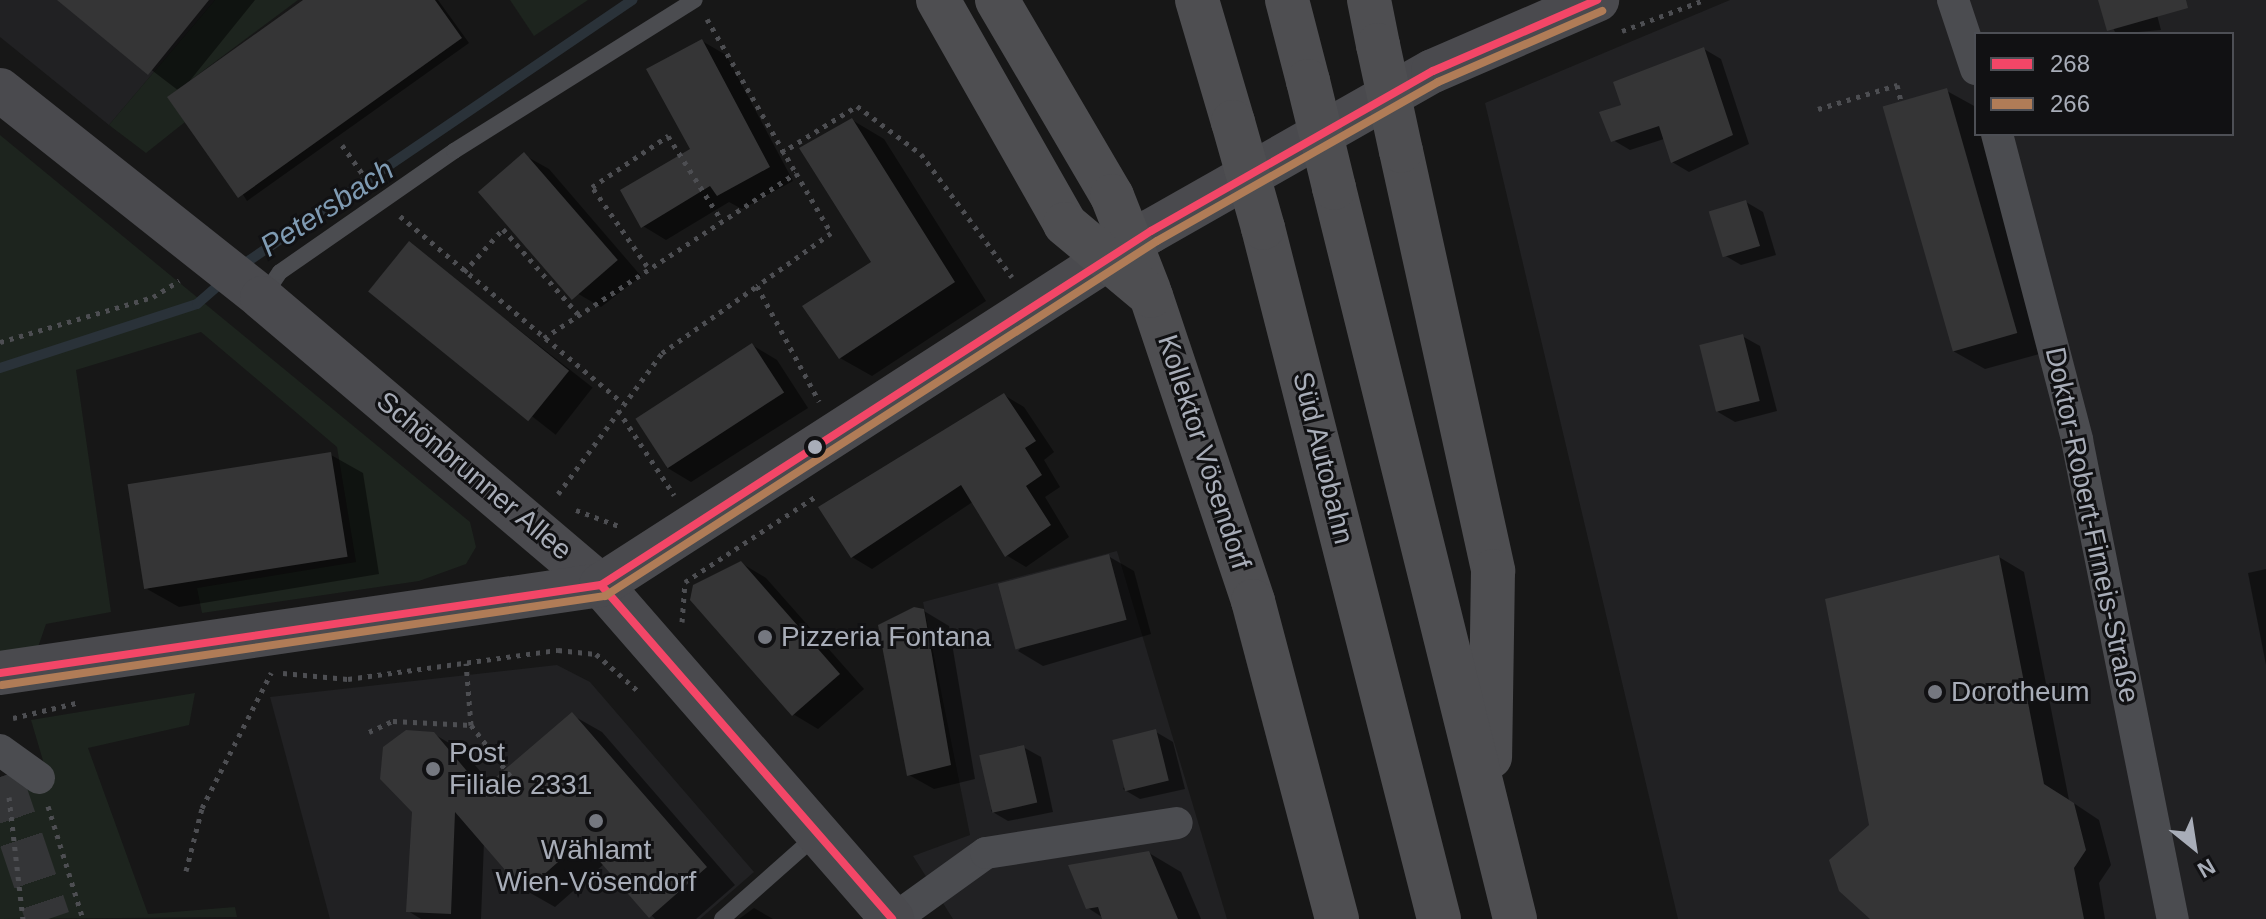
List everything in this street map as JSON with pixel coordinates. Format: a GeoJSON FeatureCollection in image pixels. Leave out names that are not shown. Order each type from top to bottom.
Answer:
{"type":"FeatureCollection","features":[{"type":"Feature","properties":{"kind":"highway"},"geometry":{"type":"LineString","coordinates":[[938,0],[1065,224],[1151,296]]}},
{"type":"Feature","properties":{"kind":"highway"},"geometry":{"type":"LineString","coordinates":[[997,0],[1112,196]]}},
{"type":"Feature","properties":{"kind":"highway","name":"Kollektor Vösendorf"},"geometry":{"type":"LineString","coordinates":[[1025,0],[1112,196],[1151,296],[1253,601],[1337,919]]}},
{"type":"Feature","properties":{"kind":"highway","name":"Süd Autobahn"},"geometry":{"type":"LineString","coordinates":[[1197,0],[1263,228],[1439,919]]}},
{"type":"Feature","properties":{"kind":"highway"},"geometry":{"type":"LineString","coordinates":[[1287,0],[1515,919]]}},
{"type":"Feature","properties":{"kind":"highway"},"geometry":{"type":"LineString","coordinates":[[1369,0],[1493,571],[1489,816]]}},
{"type":"Feature","properties":{"kind":"main road"},"geometry":{"type":"LineString","coordinates":[[0,673],[601,585],[1032,305],[1420,78],[1597,0]]}},
{"type":"Feature","properties":{"kind":"main road","name":"Schönbrunner Allee"},"geometry":{"type":"LineString","coordinates":[[0,90],[199,268],[254,292],[601,585],[893,919]]}},
{"type":"Feature","properties":{"kind":"street"},"geometry":{"type":"LineString","coordinates":[[1953,0],[1974,63]]}},
{"type":"Feature","properties":{"kind":"street","name":"Doktor-Robert-Firneis-Straße"},"geometry":{"type":"LineString","coordinates":[[1998,136],[2077,440],[2173,919]]}},
{"type":"Feature","properties":{"kind":"street"},"geometry":{"type":"LineString","coordinates":[[2,751],[39,778]]}},
{"type":"Feature","properties":{"kind":"street"},"geometry":{"type":"LineString","coordinates":[[893,919],[986,853],[1177,823]]}},
{"type":"Feature","properties":{"kind":"lane"},"geometry":{"type":"LineString","coordinates":[[254,292],[383,202],[700,7]]}},
{"type":"Feature","properties":{"kind":"lane"},"geometry":{"type":"LineString","coordinates":[[722,919],[819,833]]}},
{"type":"Feature","properties":{"kind":"path"},"geometry":{"type":"LineString","coordinates":[[576,510],[554,490],[662,353],[831,233],[781,153],[700,7]]}},
{"type":"Feature","properties":{"kind":"path"},"geometry":{"type":"LineString","coordinates":[[1818,109],[1897,85],[1901,101]]}},
{"type":"Feature","properties":{"kind":"path"},"geometry":{"type":"LineString","coordinates":[[781,153],[857,106],[921,154],[1032,305]]}},
{"type":"Feature","properties":{"kind":"path"},"geometry":{"type":"LineString","coordinates":[[647,266],[592,187],[668,136],[720,218]]}},
{"type":"Feature","properties":{"kind":"path"},"geometry":{"type":"LineString","coordinates":[[342,145],[355,163]]}},
{"type":"Feature","properties":{"kind":"path"},"geometry":{"type":"LineString","coordinates":[[544,338],[720,218],[796,173]]}},
{"type":"Feature","properties":{"kind":"path"},"geometry":{"type":"LineString","coordinates":[[383,202],[623,403]]}},
{"type":"Feature","properties":{"kind":"path"},"geometry":{"type":"LineString","coordinates":[[464,272],[503,229],[578,314]]}},
{"type":"Feature","properties":{"kind":"path"},"geometry":{"type":"LineString","coordinates":[[0,342],[153,297],[199,268]]}},
{"type":"Feature","properties":{"kind":"path"},"geometry":{"type":"LineString","coordinates":[[757,286],[821,405]]}},
{"type":"Feature","properties":{"kind":"path"},"geometry":{"type":"LineString","coordinates":[[618,410],[675,496]]}},
{"type":"Feature","properties":{"kind":"path"},"geometry":{"type":"LineString","coordinates":[[257,674],[272,672],[348,679],[558,650],[596,654],[609,665]]}},
{"type":"Feature","properties":{"kind":"path"},"geometry":{"type":"LineString","coordinates":[[466,663],[471,725],[511,777]]}},
{"type":"Feature","properties":{"kind":"path"},"geometry":{"type":"LineString","coordinates":[[186,871],[202,808],[272,672]]}},
{"type":"Feature","properties":{"kind":"path"},"geometry":{"type":"LineString","coordinates":[[0,720],[59,713],[95,695]]}},
{"type":"Feature","properties":{"kind":"path"},"geometry":{"type":"LineString","coordinates":[[26,717],[29,731]]}},
{"type":"Feature","properties":{"kind":"path"},"geometry":{"type":"LineString","coordinates":[[369,732],[393,721],[471,725]]}},
{"type":"Feature","properties":{"kind":"path"},"geometry":{"type":"LineString","coordinates":[[2,751],[23,919]]}},
{"type":"Feature","properties":{"kind":"path"},"geometry":{"type":"LineString","coordinates":[[39,778],[83,919]]}},
{"type":"Feature","properties":{"kind":"shaded area"},"geometry":{"type":"Polygon","coordinates":[[[0,0],[215,0],[109,125],[0,37],[0,0]]]}},
{"type":"Feature","properties":{"kind":"shaded area"},"geometry":{"type":"Polygon","coordinates":[[[215,0],[298,0],[168,97],[185,122],[146,153],[109,125],[215,0]]]}},
{"type":"Feature","properties":{"kind":"shaded area"},"geometry":{"type":"Polygon","coordinates":[[[510,0],[588,0],[534,36],[510,0]]]}},
{"type":"Feature","properties":{"kind":"shaded area"},"geometry":{"type":"Polygon","coordinates":[[[1730,0],[2266,0],[2266,919],[1678,919],[1485,103],[1730,0]]]}},
{"type":"Feature","properties":{"kind":"shaded area"},"geometry":{"type":"Polygon","coordinates":[[[0,135],[470,522],[476,547],[466,564],[419,581],[202,613],[197,588],[356,562],[337,447],[201,332],[76,370],[111,612],[46,624],[36,653],[0,657],[0,135]]]}},
{"type":"Feature","properties":{"kind":"shaded area"},"geometry":{"type":"Polygon","coordinates":[[[1117,551],[1227,919],[953,919],[913,856],[970,835],[923,602],[1117,551]]]}},
{"type":"Feature","properties":{"kind":"shaded area"},"geometry":{"type":"Polygon","coordinates":[[[557,665],[590,682],[754,872],[700,919],[330,919],[270,697],[557,665]]]}},
{"type":"Feature","properties":{"kind":"shaded area"},"geometry":{"type":"Polygon","coordinates":[[[195,693],[189,725],[88,748],[148,914],[235,907],[237,917],[0,919],[0,789],[47,774],[31,720],[195,693]]]}},
{"type":"Feature","properties":{"kind":"building"},"geometry":{"type":"Polygon","coordinates":[[[57,0],[209,0],[148,75],[57,0]]]}},
{"type":"Feature","properties":{"kind":"building"},"geometry":{"type":"Polygon","coordinates":[[[303,0],[435,0],[462,38],[238,198],[167,97],[303,0]]]}},
{"type":"Feature","properties":{"kind":"building"},"geometry":{"type":"Polygon","coordinates":[[[2098,0],[2186,0],[2188,8],[2107,31],[2098,0]]]}},
{"type":"Feature","properties":{"kind":"building"},"geometry":{"type":"Polygon","coordinates":[[[702,39],[770,167],[717,196],[710,186],[641,228],[620,190],[690,149],[646,69],[702,39]]]}},
{"type":"Feature","properties":{"kind":"building"},"geometry":{"type":"Polygon","coordinates":[[[1704,47],[1733,135],[1671,163],[1659,126],[1611,142],[1599,112],[1621,105],[1613,82],[1704,47]]]}},
{"type":"Feature","properties":{"kind":"building"},"geometry":{"type":"Polygon","coordinates":[[[1947,88],[2017,333],[1953,352],[1883,106],[1947,88]]]}},
{"type":"Feature","properties":{"kind":"building"},"geometry":{"type":"Polygon","coordinates":[[[852,118],[955,282],[839,359],[802,306],[871,262],[799,148],[852,118]]]}},
{"type":"Feature","properties":{"kind":"building"},"geometry":{"type":"Polygon","coordinates":[[[524,152],[618,260],[572,300],[478,192],[524,152]]]}},
{"type":"Feature","properties":{"kind":"building"},"geometry":{"type":"Polygon","coordinates":[[[1746,200],[1760,246],[1723,257],[1709,211],[1746,200]]]}},
{"type":"Feature","properties":{"kind":"building"},"geometry":{"type":"Polygon","coordinates":[[[409,241],[569,371],[528,421],[368,292],[409,241]]]}},
{"type":"Feature","properties":{"kind":"building"},"geometry":{"type":"Polygon","coordinates":[[[1743,334],[1760,401],[1716,412],[1699,345],[1743,334]]]}},
{"type":"Feature","properties":{"kind":"building"},"geometry":{"type":"Polygon","coordinates":[[[752,343],[784,392],[668,468],[635,419],[752,343]]]}},
{"type":"Feature","properties":{"kind":"building"},"geometry":{"type":"Polygon","coordinates":[[[1004,393],[1036,441],[1025,448],[1042,475],[1026,486],[1051,525],[1005,557],[961,485],[851,558],[818,507],[1004,393]]]}},
{"type":"Feature","properties":{"kind":"building"},"geometry":{"type":"Polygon","coordinates":[[[331,452],[348,557],[144,589],[128,484],[331,452]]]}},
{"type":"Feature","properties":{"kind":"building"},"geometry":{"type":"Polygon","coordinates":[[[1109,554],[1127,620],[1016,649],[998,584],[1109,554]]]}},
{"type":"Feature","properties":{"kind":"building","name":"Dorotheum"},"geometry":{"type":"Polygon","coordinates":[[[1999,555],[2044,784],[2074,803],[2086,850],[2074,868],[2084,919],[1870,919],[1839,891],[1829,860],[1869,825],[1825,599],[1999,555]]]}},
{"type":"Feature","properties":{"kind":"building","name":"Pizzeria Fontana"},"geometry":{"type":"Polygon","coordinates":[[[741,561],[840,674],[792,716],[690,600],[693,585],[741,561]]]}},
{"type":"Feature","properties":{"kind":"building"},"geometry":{"type":"Polygon","coordinates":[[[914,607],[924,609],[951,765],[907,776],[878,625],[914,607]]]}},
{"type":"Feature","properties":{"kind":"building"},"geometry":{"type":"Polygon","coordinates":[[[572,712],[707,867],[649,918],[582,841],[524,892],[455,812],[451,914],[406,912],[412,812],[380,779],[383,747],[406,730],[434,732],[482,789],[572,712]]]}},
{"type":"Feature","properties":{"kind":"building"},"geometry":{"type":"Polygon","coordinates":[[[1156,729],[1169,780],[1125,791],[1112,740],[1156,729]]]}},
{"type":"Feature","properties":{"kind":"building"},"geometry":{"type":"Polygon","coordinates":[[[1024,745],[1037,802],[992,813],[979,755],[1024,745]]]}},
{"type":"Feature","properties":{"kind":"building"},"geometry":{"type":"Polygon","coordinates":[[[1149,851],[1178,919],[1102,919],[1098,907],[1086,909],[1068,865],[1149,851]]]}},
{"type":"Feature","properties":{"kind":"waterway","name":"Petersbach"},"geometry":{"type":"LineString","coordinates":[[238,268],[633,0]]}},
{"type":"Feature","properties":{"kind":"waterway","name":"Petersbach"},"geometry":{"type":"LineString","coordinates":[[0,368],[197,304],[223,281]]}},
{"type":"Feature","properties":{"kind":"tunnel"},"geometry":{"type":"LineString","coordinates":[[0,777],[48,919]]}},
{"type":"Feature","properties":{"kind":"transit line","name":"268"},"geometry":{"type":"LineString","coordinates":[[0,673],[601,585],[1151,231],[1433,71],[1597,0]]}},
{"type":"Feature","properties":{"kind":"transit line","name":"266"},"geometry":{"type":"LineString","coordinates":[[2,685],[605,596],[1157,241],[1438,82],[1602,11]]}},
{"type":"Feature","properties":{"kind":"transit line","name":"268"},"geometry":{"type":"LineString","coordinates":[[601,585],[892,919]]}},
{"type":"Feature","properties":{"kind":"place","name":"Pizzeria Fontana"},"geometry":{"type":"Point","coordinates":[765,637]}},
{"type":"Feature","properties":{"kind":"place","name":"Dorotheum"},"geometry":{"type":"Point","coordinates":[1935,692]}},
{"type":"Feature","properties":{"kind":"place","name":"Post Filiale 2331"},"geometry":{"type":"Point","coordinates":[433,769]}},
{"type":"Feature","properties":{"kind":"place","name":"Wählamt Wien-Vösendorf"},"geometry":{"type":"Point","coordinates":[596,821]}}]}
